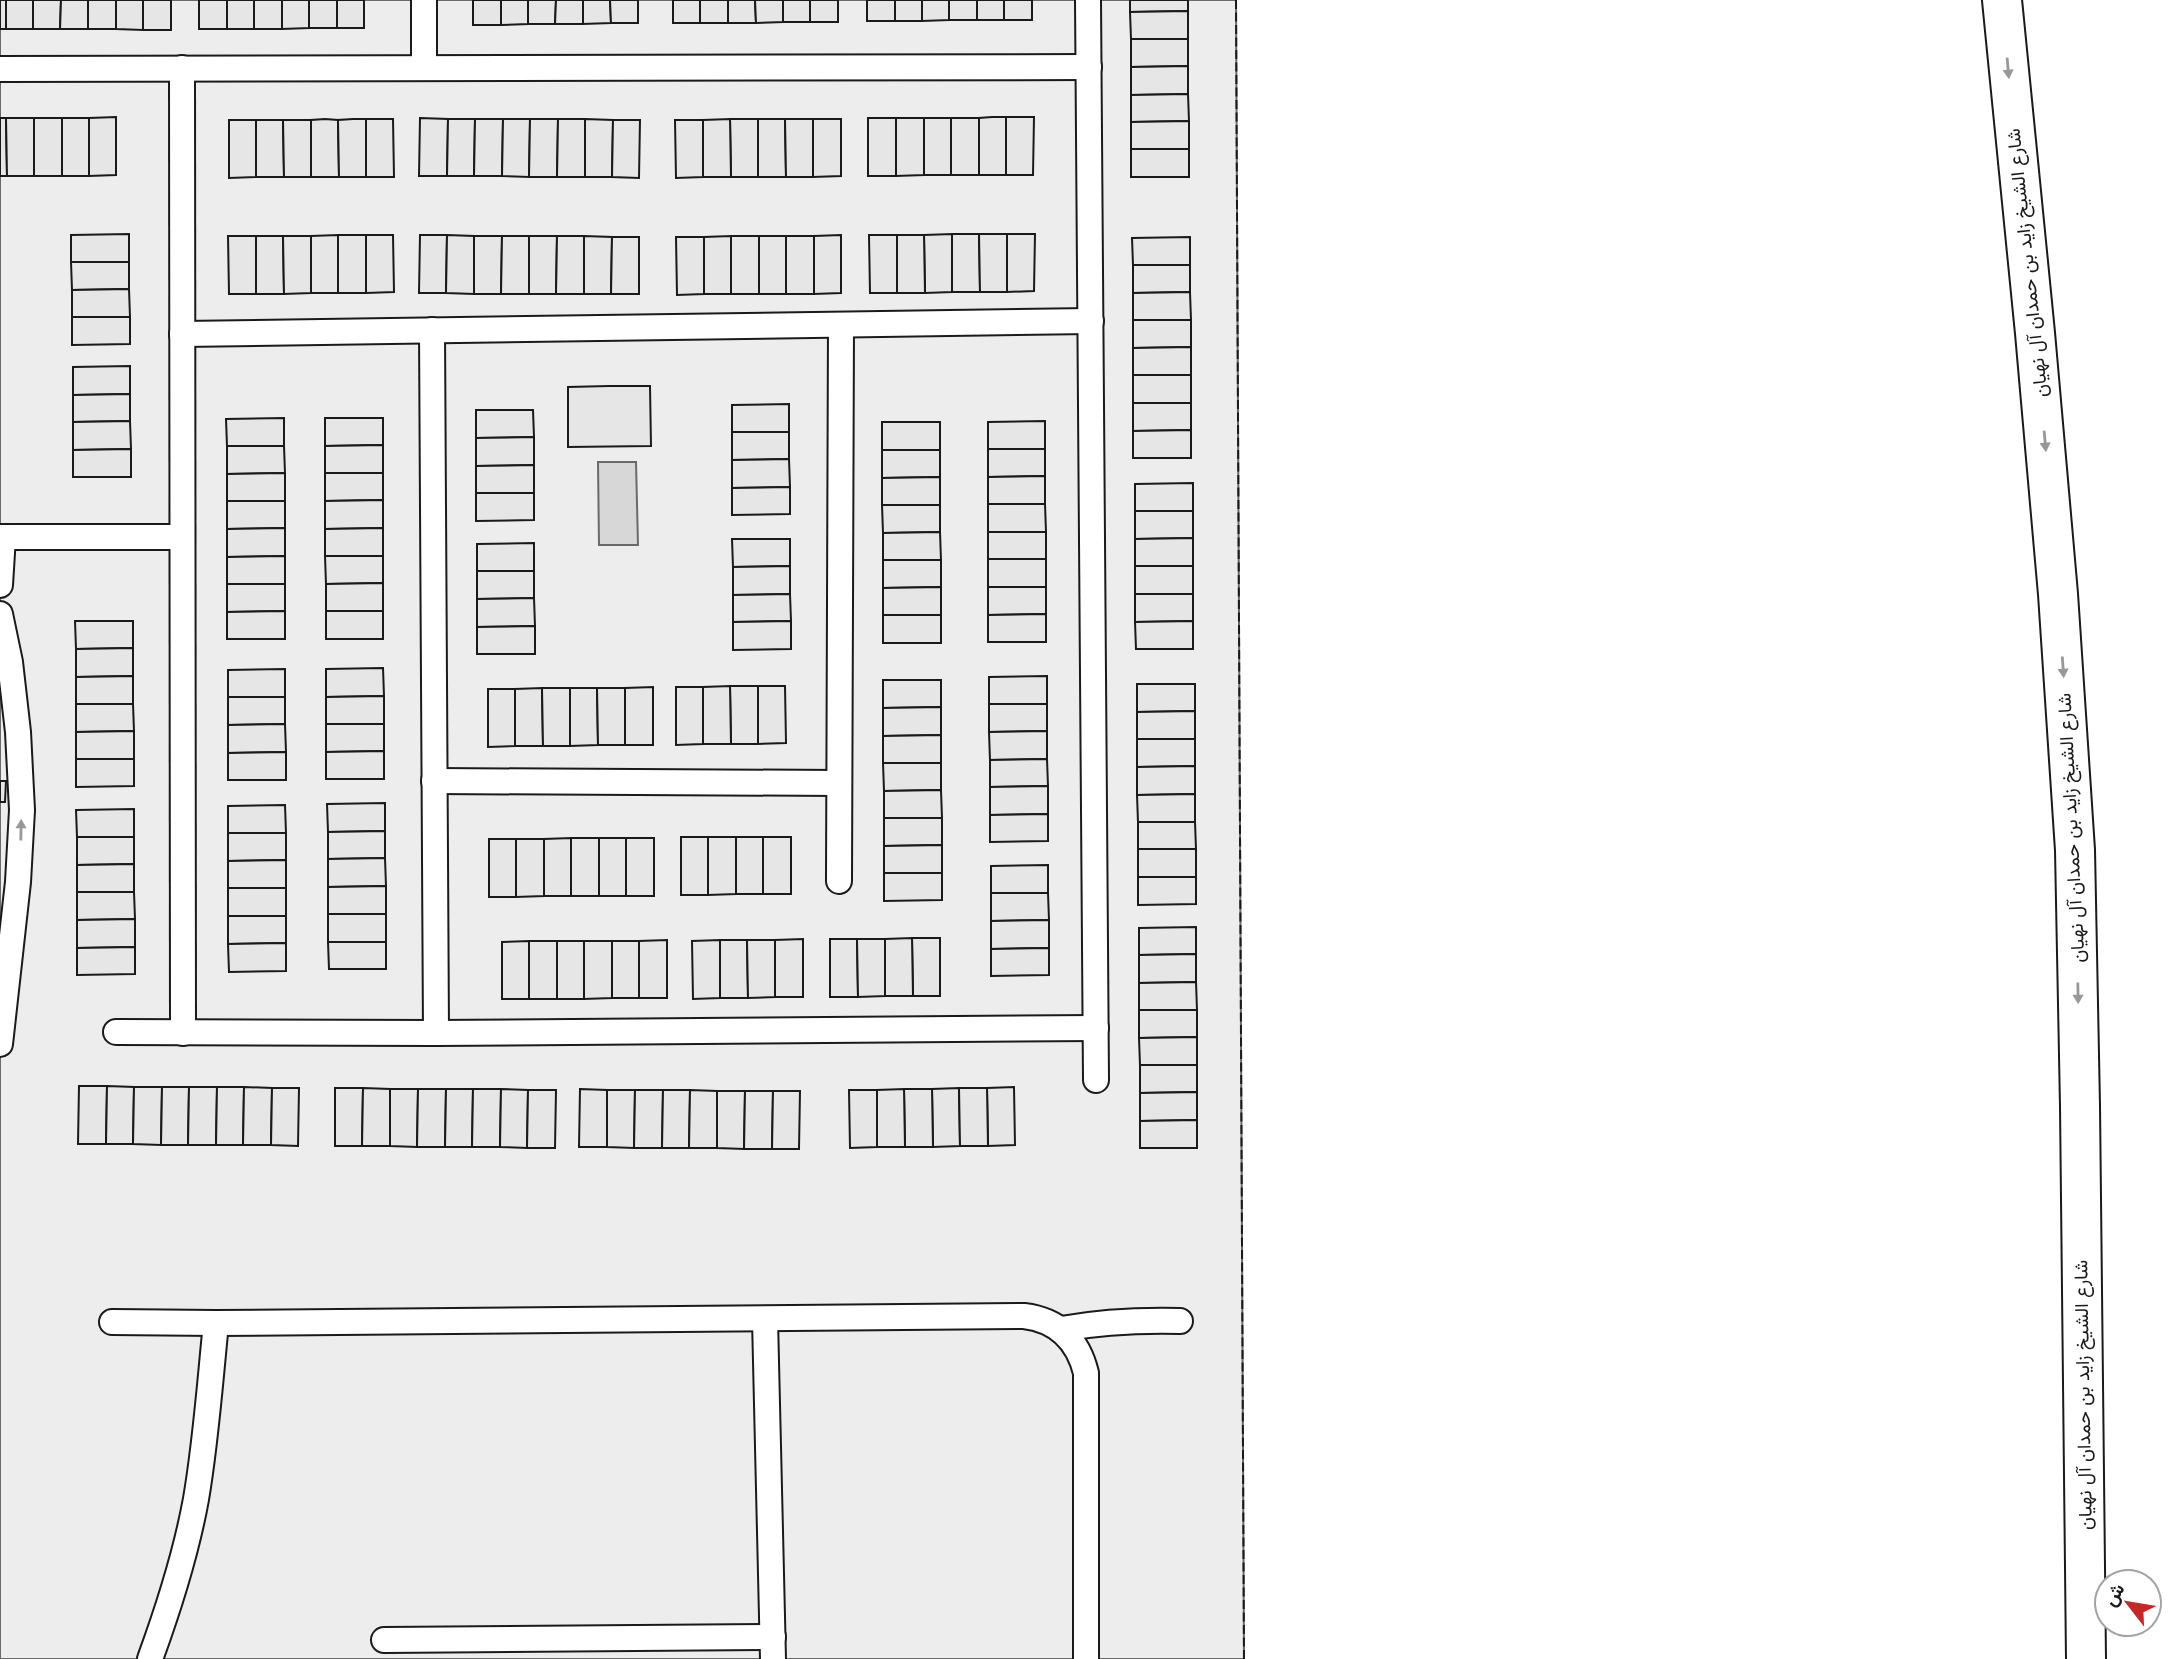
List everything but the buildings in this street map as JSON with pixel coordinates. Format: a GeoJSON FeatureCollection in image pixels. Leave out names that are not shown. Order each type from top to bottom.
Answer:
{"type":"FeatureCollection","features":[{"type":"Feature","properties":{"kind":"highway","name":"شارع الشيخ زايد بن حمدان آل نهيان"},"geometry":{"type":"LineString","coordinates":[[2002,0],[2058,594],[2075,850],[2081,1106],[2086,1659]]}},
{"type":"Feature","properties":{"kind":"street"},"geometry":{"type":"LineString","coordinates":[[424,0],[424,68]]}},
{"type":"Feature","properties":{"kind":"street"},"geometry":{"type":"LineString","coordinates":[[1088,0],[1096,1080]]}},
{"type":"Feature","properties":{"kind":"street"},"geometry":{"type":"LineString","coordinates":[[0,69],[1088,67]]}},
{"type":"Feature","properties":{"kind":"street"},"geometry":{"type":"LineString","coordinates":[[182,68],[183,1033]]}},
{"type":"Feature","properties":{"kind":"street"},"geometry":{"type":"LineString","coordinates":[[182,334],[1090,321]]}},
{"type":"Feature","properties":{"kind":"street"},"geometry":{"type":"LineString","coordinates":[[839,880],[841,325]]}},
{"type":"Feature","properties":{"kind":"street"},"geometry":{"type":"LineString","coordinates":[[432,330],[436,1033]]}},
{"type":"Feature","properties":{"kind":"street"},"geometry":{"type":"LineString","coordinates":[[0,585],[1,537],[182,537]]}},
{"type":"Feature","properties":{"kind":"street"},"geometry":{"type":"LineString","coordinates":[[0,614],[10,662],[9,732],[22,810],[9,882],[0,1044]]}},
{"type":"Feature","properties":{"kind":"street"},"geometry":{"type":"LineString","coordinates":[[434,781],[839,783]]}},
{"type":"Feature","properties":{"kind":"street"},"geometry":{"type":"LineString","coordinates":[[116,1032],[436,1033],[1096,1028]]}},
{"type":"Feature","properties":{"kind":"street"},"geometry":{"type":"LineString","coordinates":[[112,1322],[1024,1317],[1049,1322],[1061,1329],[1078,1348],[1086,1373],[1086,1659]]}},
{"type":"Feature","properties":{"kind":"street"},"geometry":{"type":"LineString","coordinates":[[384,1640],[471,1649],[773,1648],[765,1319]]}},
{"type":"Feature","properties":{"kind":"street"},"geometry":{"type":"LineString","coordinates":[[1061,1329],[1137,1320],[1180,1321]]}},
{"type":"Feature","properties":{"kind":"street"},"geometry":{"type":"LineString","coordinates":[[150,1659],[178,1574],[195,1501],[206,1430],[216,1323]]}},
{"type":"Feature","properties":{"kind":"shaded area"},"geometry":{"type":"Polygon","coordinates":[[[0,0],[1236,0],[1244,1659],[0,1659],[0,0]]]}},
{"type":"Feature","properties":{"kind":"shaded area"},"geometry":{"type":"Polygon","coordinates":[[[598,462],[636,462],[638,545],[599,545],[598,462]]]}},
{"type":"Feature","properties":{"kind":"fence"},"geometry":{"type":"LineString","coordinates":[[1236,0],[1244,1659]]}}]}
